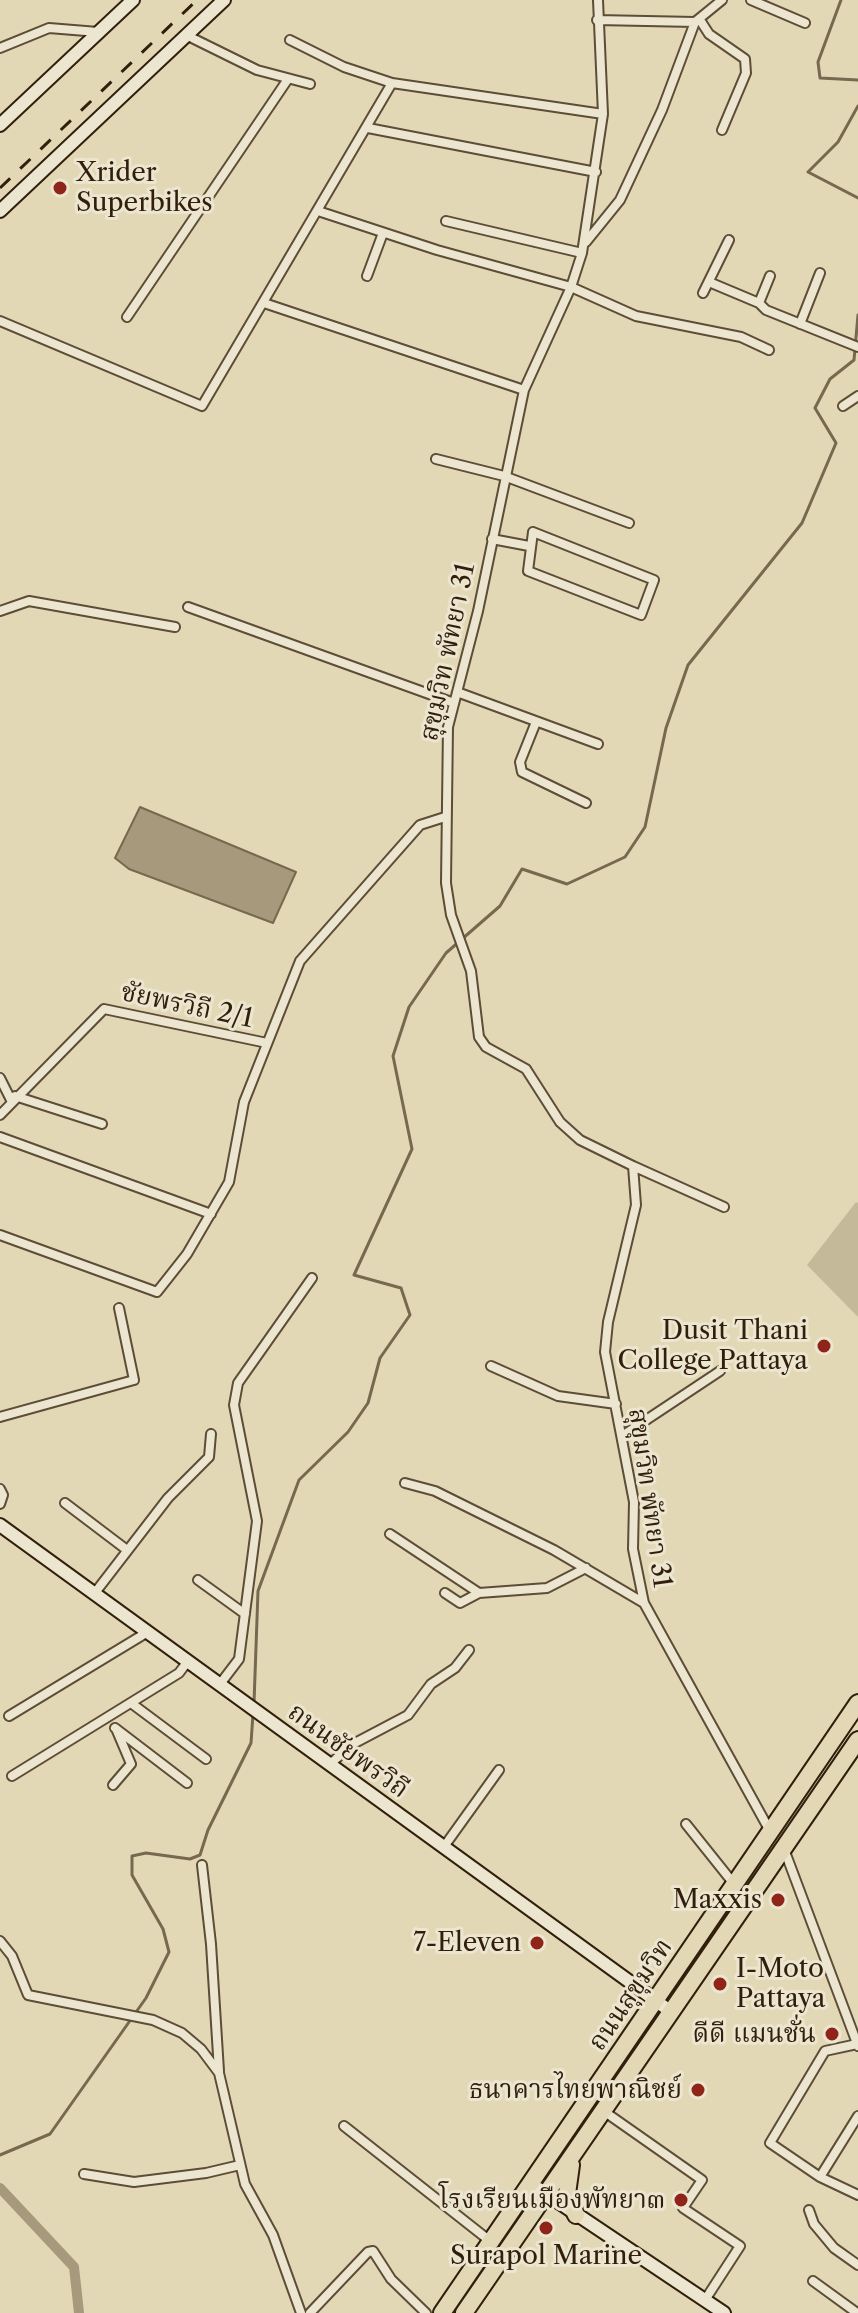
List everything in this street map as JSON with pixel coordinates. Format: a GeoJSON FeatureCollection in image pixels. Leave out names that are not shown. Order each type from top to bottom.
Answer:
{"type":"FeatureCollection","features":[{"type":"Feature","properties":{"kind":"highway","name":"ถนนสุขุมวิท"},"geometry":{"type":"LineString","coordinates":[[464,2313],[605,2112],[734,1884],[858,1703]]}},
{"type":"Feature","properties":{"kind":"highway","name":"ถนนสุขุมวิท"},"geometry":{"type":"LineString","coordinates":[[442,2313],[530,2183],[784,1849],[858,1740]]}},
{"type":"Feature","properties":{"kind":"highway"},"geometry":{"type":"LineString","coordinates":[[572,2160],[567,2194],[576,2215]]}},
{"type":"Feature","properties":{"kind":"main road"},"geometry":{"type":"LineString","coordinates":[[0,125],[133,0]]}},
{"type":"Feature","properties":{"kind":"main road"},"geometry":{"type":"LineString","coordinates":[[0,211],[224,0]]}},
{"type":"Feature","properties":{"kind":"main road","name":"ถนนชัยพรวิถี"},"geometry":{"type":"LineString","coordinates":[[0,1525],[664,2007]]}},
{"type":"Feature","properties":{"kind":"main road"},"geometry":{"type":"LineString","coordinates":[[530,2183],[724,2313]]}},
{"type":"Feature","properties":{"kind":"street","name":"สุขุมวิท พัทยา 31"},"geometry":{"type":"LineString","coordinates":[[598,0],[603,114],[583,249],[571,287],[524,390],[448,727],[446,883],[454,923],[471,971],[474,1016],[479,1037],[486,1047],[526,1069],[560,1122],[580,1140],[633,1166],[636,1205],[608,1322],[605,1352],[634,1502],[633,1549],[644,1603],[770,1831]]}},
{"type":"Feature","properties":{"kind":"street"},"geometry":{"type":"LineString","coordinates":[[446,221],[583,249],[620,200],[662,110],[698,21],[722,0]]}},
{"type":"Feature","properties":{"kind":"street"},"geometry":{"type":"LineString","coordinates":[[751,0],[805,23]]}},
{"type":"Feature","properties":{"kind":"street"},"geometry":{"type":"LineString","coordinates":[[597,20],[698,21],[709,34],[745,59],[746,73],[722,130]]}},
{"type":"Feature","properties":{"kind":"street"},"geometry":{"type":"LineString","coordinates":[[0,48],[49,28],[98,32]]}},
{"type":"Feature","properties":{"kind":"street"},"geometry":{"type":"LineString","coordinates":[[186,35],[257,70],[310,84]]}},
{"type":"Feature","properties":{"kind":"street"},"geometry":{"type":"LineString","coordinates":[[290,40],[344,67],[392,83],[603,114]]}},
{"type":"Feature","properties":{"kind":"street"},"geometry":{"type":"LineString","coordinates":[[127,317],[288,79]]}},
{"type":"Feature","properties":{"kind":"street"},"geometry":{"type":"LineString","coordinates":[[0,321],[202,406],[392,83]]}},
{"type":"Feature","properties":{"kind":"street"},"geometry":{"type":"LineString","coordinates":[[368,128],[596,172]]}},
{"type":"Feature","properties":{"kind":"street"},"geometry":{"type":"LineString","coordinates":[[318,211],[571,287],[636,316],[741,337],[769,350]]}},
{"type":"Feature","properties":{"kind":"street"},"geometry":{"type":"LineString","coordinates":[[367,276],[383,233]]}},
{"type":"Feature","properties":{"kind":"street"},"geometry":{"type":"LineString","coordinates":[[703,293],[729,240]]}},
{"type":"Feature","properties":{"kind":"street"},"geometry":{"type":"LineString","coordinates":[[800,324],[820,273]]}},
{"type":"Feature","properties":{"kind":"street"},"geometry":{"type":"LineString","coordinates":[[759,303],[770,276]]}},
{"type":"Feature","properties":{"kind":"street"},"geometry":{"type":"LineString","coordinates":[[709,282],[759,303],[766,310],[858,347]]}},
{"type":"Feature","properties":{"kind":"street"},"geometry":{"type":"LineString","coordinates":[[264,303],[524,390]]}},
{"type":"Feature","properties":{"kind":"street"},"geometry":{"type":"LineString","coordinates":[[843,406],[858,396]]}},
{"type":"Feature","properties":{"kind":"street"},"geometry":{"type":"LineString","coordinates":[[436,459],[504,476],[629,523]]}},
{"type":"Feature","properties":{"kind":"street"},"geometry":{"type":"LineString","coordinates":[[533,532],[654,580],[641,615],[528,571],[529,546],[533,532]]}},
{"type":"Feature","properties":{"kind":"street"},"geometry":{"type":"LineString","coordinates":[[492,539],[529,546]]}},
{"type":"Feature","properties":{"kind":"street"},"geometry":{"type":"LineString","coordinates":[[0,611],[29,601],[175,627]]}},
{"type":"Feature","properties":{"kind":"street"},"geometry":{"type":"LineString","coordinates":[[188,607],[454,703]]}},
{"type":"Feature","properties":{"kind":"street"},"geometry":{"type":"LineString","coordinates":[[457,692],[598,744]]}},
{"type":"Feature","properties":{"kind":"street"},"geometry":{"type":"LineString","coordinates":[[536,722],[520,762],[522,772],[586,803]]}},
{"type":"Feature","properties":{"kind":"street"},"geometry":{"type":"LineString","coordinates":[[0,1235],[157,1292],[187,1254],[229,1182],[244,1102],[300,961],[420,825],[445,817]]}},
{"type":"Feature","properties":{"kind":"street","name":"ชัยพรวิถี 2/1"},"geometry":{"type":"LineString","coordinates":[[0,1115],[13,1098],[104,1009],[267,1043]]}},
{"type":"Feature","properties":{"kind":"street"},"geometry":{"type":"LineString","coordinates":[[0,1078],[13,1098],[102,1124]]}},
{"type":"Feature","properties":{"kind":"street"},"geometry":{"type":"LineString","coordinates":[[0,1137],[211,1214]]}},
{"type":"Feature","properties":{"kind":"street"},"geometry":{"type":"LineString","coordinates":[[633,1166],[724,1207]]}},
{"type":"Feature","properties":{"kind":"street"},"geometry":{"type":"LineString","coordinates":[[220,1684],[239,1659],[257,1521],[234,1405],[238,1383],[312,1278]]}},
{"type":"Feature","properties":{"kind":"street"},"geometry":{"type":"LineString","coordinates":[[0,1417],[134,1380],[119,1308]]}},
{"type":"Feature","properties":{"kind":"street"},"geometry":{"type":"LineString","coordinates":[[491,1366],[558,1396],[616,1404]]}},
{"type":"Feature","properties":{"kind":"street"},"geometry":{"type":"LineString","coordinates":[[622,1436],[720,1371]]}},
{"type":"Feature","properties":{"kind":"street"},"geometry":{"type":"LineString","coordinates":[[94,1594],[168,1498],[209,1457],[211,1434]]}},
{"type":"Feature","properties":{"kind":"street"},"geometry":{"type":"LineString","coordinates":[[405,1483],[435,1491],[586,1568],[644,1603]]}},
{"type":"Feature","properties":{"kind":"street"},"geometry":{"type":"LineString","coordinates":[[0,1489],[3,1495],[0,1504]]}},
{"type":"Feature","properties":{"kind":"street"},"geometry":{"type":"LineString","coordinates":[[65,1503],[127,1550]]}},
{"type":"Feature","properties":{"kind":"street"},"geometry":{"type":"LineString","coordinates":[[390,1534],[479,1593]]}},
{"type":"Feature","properties":{"kind":"street"},"geometry":{"type":"LineString","coordinates":[[445,1593],[460,1603],[479,1593],[547,1588],[586,1568]]}},
{"type":"Feature","properties":{"kind":"street"},"geometry":{"type":"LineString","coordinates":[[198,1580],[245,1614]]}},
{"type":"Feature","properties":{"kind":"street"},"geometry":{"type":"LineString","coordinates":[[9,1716],[146,1633]]}},
{"type":"Feature","properties":{"kind":"street"},"geometry":{"type":"LineString","coordinates":[[330,1764],[353,1744],[408,1715],[431,1684],[455,1668],[469,1650]]}},
{"type":"Feature","properties":{"kind":"street"},"geometry":{"type":"LineString","coordinates":[[12,1776],[179,1673],[188,1661]]}},
{"type":"Feature","properties":{"kind":"street"},"geometry":{"type":"LineString","coordinates":[[131,1703],[206,1759]]}},
{"type":"Feature","properties":{"kind":"street"},"geometry":{"type":"LineString","coordinates":[[109,1716],[131,1764],[113,1785]]}},
{"type":"Feature","properties":{"kind":"street"},"geometry":{"type":"LineString","coordinates":[[115,1728],[187,1783]]}},
{"type":"Feature","properties":{"kind":"street"},"geometry":{"type":"LineString","coordinates":[[443,1848],[499,1770]]}},
{"type":"Feature","properties":{"kind":"street"},"geometry":{"type":"LineString","coordinates":[[686,1824],[734,1884]]}},
{"type":"Feature","properties":{"kind":"street"},"geometry":{"type":"LineString","coordinates":[[784,1849],[858,2045],[825,2051],[770,2143],[820,2177],[858,2195]]}},
{"type":"Feature","properties":{"kind":"street"},"geometry":{"type":"LineString","coordinates":[[202,1865],[211,1944],[219,2073],[245,2184],[273,2235],[301,2313]]}},
{"type":"Feature","properties":{"kind":"street"},"geometry":{"type":"LineString","coordinates":[[0,1941],[12,1956],[28,1995],[122,2011],[182,2033],[201,2049],[219,2073]]}},
{"type":"Feature","properties":{"kind":"street"},"geometry":{"type":"LineString","coordinates":[[605,2112],[702,2180],[683,2208],[740,2246],[705,2300]]}},
{"type":"Feature","properties":{"kind":"street"},"geometry":{"type":"LineString","coordinates":[[820,2177],[858,2116]]}},
{"type":"Feature","properties":{"kind":"street"},"geometry":{"type":"LineString","coordinates":[[344,2126],[490,2241]]}},
{"type":"Feature","properties":{"kind":"street"},"geometry":{"type":"LineString","coordinates":[[84,2174],[134,2182],[206,2173],[240,2165]]}},
{"type":"Feature","properties":{"kind":"street"},"geometry":{"type":"LineString","coordinates":[[809,2210],[814,2224],[834,2248],[858,2265]]}},
{"type":"Feature","properties":{"kind":"street"},"geometry":{"type":"LineString","coordinates":[[310,2313],[368,2252],[373,2251],[391,2279],[426,2313]]}},
{"type":"Feature","properties":{"kind":"street"},"geometry":{"type":"LineString","coordinates":[[813,2281],[857,2313]]}},
{"type":"Feature","properties":{"kind":"shaded area"},"geometry":{"type":"Polygon","coordinates":[[[140,807],[296,872],[273,923],[129,869],[115,858],[140,807]]]}},
{"type":"Feature","properties":{"kind":"shaded area"},"geometry":{"type":"Polygon","coordinates":[[[858,1203],[858,1317],[807,1265],[858,1203]]]}},
{"type":"Feature","properties":{"kind":"waterway"},"geometry":{"type":"LineString","coordinates":[[841,0],[818,62],[820,78],[858,80]]}},
{"type":"Feature","properties":{"kind":"waterway"},"geometry":{"type":"LineString","coordinates":[[858,106],[838,142],[808,172],[858,198]]}},
{"type":"Feature","properties":{"kind":"waterway"},"geometry":{"type":"LineString","coordinates":[[254,1703],[258,1591],[299,1480],[348,1432],[368,1403],[380,1358],[410,1315],[401,1288],[354,1275],[412,1149],[393,1056],[409,1007],[446,953],[500,906],[522,869],[567,884],[625,857],[645,827],[666,728],[688,665],[802,523],[836,443],[815,408],[830,379],[854,360],[858,315]]}},
{"type":"Feature","properties":{"kind":"waterway"},"geometry":{"type":"LineString","coordinates":[[0,2155],[50,2134],[146,1998],[169,1952],[163,1929],[132,1875],[132,1856],[146,1853],[190,1859],[200,1855],[208,1830],[251,1743],[253,1714]]}},
{"type":"Feature","properties":{"kind":"waterway"},"geometry":{"type":"LineString","coordinates":[[0,2188],[74,2267],[79,2313]]}},
{"type":"Feature","properties":{"kind":"railway"},"geometry":{"type":"LineString","coordinates":[[0,188],[197,0]]}},
{"type":"Feature","properties":{"kind":"place","name":"Xrider Superbikes"},"geometry":{"type":"Point","coordinates":[60,188]}},
{"type":"Feature","properties":{"kind":"place","name":"Dusit Thani College Pattaya"},"geometry":{"type":"Point","coordinates":[824,1346]}},
{"type":"Feature","properties":{"kind":"place","name":"Maxxis"},"geometry":{"type":"Point","coordinates":[778,1900]}},
{"type":"Feature","properties":{"kind":"place","name":"7-Eleven"},"geometry":{"type":"Point","coordinates":[537,1943]}},
{"type":"Feature","properties":{"kind":"place","name":"I-Moto Pattaya"},"geometry":{"type":"Point","coordinates":[720,1984]}},
{"type":"Feature","properties":{"kind":"place","name":"ดีดี แมนชั่น"},"geometry":{"type":"Point","coordinates":[832,2034]}},
{"type":"Feature","properties":{"kind":"place","name":"ธนาคารไทยพาณิชย์"},"geometry":{"type":"Point","coordinates":[698,2090]}},
{"type":"Feature","properties":{"kind":"place","name":"โรงเรียนเมืองพัทยา๓"},"geometry":{"type":"Point","coordinates":[681,2200]}},
{"type":"Feature","properties":{"kind":"place","name":"Surapol Marine"},"geometry":{"type":"Point","coordinates":[546,2228]}}]}
